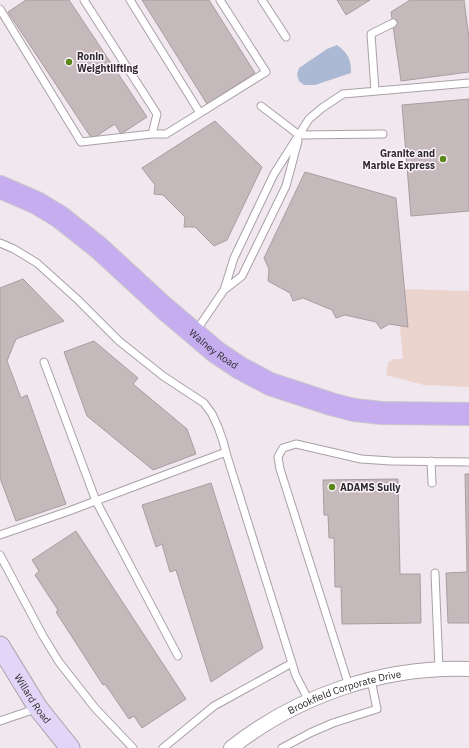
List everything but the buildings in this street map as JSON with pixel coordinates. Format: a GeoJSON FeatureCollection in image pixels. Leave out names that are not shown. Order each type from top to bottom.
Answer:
{"type":"FeatureCollection","features":[{"type":"Feature","properties":{"kind":"main road","name":"Walney Road"},"geometry":{"type":"LineString","coordinates":[[0,187],[37,203],[70,225],[99,248],[163,308],[216,352],[240,368],[264,380],[331,404],[354,410],[382,413],[469,414]]}},
{"type":"Feature","properties":{"kind":"main road","name":"Willard Road"},"geometry":{"type":"LineString","coordinates":[[0,646],[38,708],[70,748]]}},
{"type":"Feature","properties":{"kind":"street","name":"Brookfield Corporate Drive"},"geometry":{"type":"LineString","coordinates":[[232,748],[274,718],[309,700],[349,686],[401,673],[439,669],[469,669]]}},
{"type":"Feature","properties":{"kind":"lane"},"geometry":{"type":"LineString","coordinates":[[84,0],[157,114],[152,134]]}},
{"type":"Feature","properties":{"kind":"lane"},"geometry":{"type":"LineString","coordinates":[[130,0],[200,113]]}},
{"type":"Feature","properties":{"kind":"lane"},"geometry":{"type":"LineString","coordinates":[[0,9],[81,142],[152,134],[166,134],[266,72],[220,0]]}},
{"type":"Feature","properties":{"kind":"lane"},"geometry":{"type":"LineString","coordinates":[[262,0],[286,37]]}},
{"type":"Feature","properties":{"kind":"lane"},"geometry":{"type":"LineString","coordinates":[[375,91],[371,34],[393,23]]}},
{"type":"Feature","properties":{"kind":"lane"},"geometry":{"type":"LineString","coordinates":[[194,334],[224,290],[234,258],[274,174],[309,119],[343,94],[469,83]]}},
{"type":"Feature","properties":{"kind":"lane"},"geometry":{"type":"LineString","coordinates":[[261,106],[299,135],[384,134]]}},
{"type":"Feature","properties":{"kind":"lane"},"geometry":{"type":"LineString","coordinates":[[224,290],[242,276],[286,186],[299,135]]}},
{"type":"Feature","properties":{"kind":"lane"},"geometry":{"type":"LineString","coordinates":[[0,243],[14,249],[36,263],[77,299],[124,346],[163,376],[204,404],[212,414],[218,427],[296,676],[309,700]]}},
{"type":"Feature","properties":{"kind":"lane"},"geometry":{"type":"LineString","coordinates":[[44,362],[96,501],[178,656]]}},
{"type":"Feature","properties":{"kind":"lane"},"geometry":{"type":"LineString","coordinates":[[349,686],[280,469],[278,457],[283,448],[296,444],[361,459],[469,462]]}},
{"type":"Feature","properties":{"kind":"lane"},"geometry":{"type":"LineString","coordinates":[[0,535],[226,452]]}},
{"type":"Feature","properties":{"kind":"lane"},"geometry":{"type":"LineString","coordinates":[[431,461],[432,483]]}},
{"type":"Feature","properties":{"kind":"lane"},"geometry":{"type":"LineString","coordinates":[[0,555],[43,636],[59,662],[95,708],[133,748]]}},
{"type":"Feature","properties":{"kind":"lane"},"geometry":{"type":"LineString","coordinates":[[434,573],[439,669]]}},
{"type":"Feature","properties":{"kind":"lane"},"geometry":{"type":"LineString","coordinates":[[163,748],[214,706],[292,664]]}},
{"type":"Feature","properties":{"kind":"lane"},"geometry":{"type":"LineString","coordinates":[[282,748],[333,723],[377,709],[371,680]]}},
{"type":"Feature","properties":{"kind":"lane"},"geometry":{"type":"LineString","coordinates":[[0,721],[38,708]]}},
{"type":"Feature","properties":{"kind":"shaded area"},"geometry":{"type":"Polygon","coordinates":[[[404,289],[469,291],[469,387],[424,385],[386,375],[388,363],[394,359],[403,359],[400,326],[408,327],[404,289]]]}},
{"type":"Feature","properties":{"kind":"water"},"geometry":{"type":"Polygon","coordinates":[[[337,45],[348,57],[351,73],[315,85],[304,85],[299,81],[297,74],[299,68],[327,49],[337,45]]]}},
{"type":"Feature","properties":{"kind":"place","name":"Ronin Weightlifting"},"geometry":{"type":"Point","coordinates":[69,62]}},
{"type":"Feature","properties":{"kind":"place","name":"Granite and Marble Express"},"geometry":{"type":"Point","coordinates":[443,159]}},
{"type":"Feature","properties":{"kind":"place","name":"ADAMS Sully"},"geometry":{"type":"Point","coordinates":[332,487]}}]}
